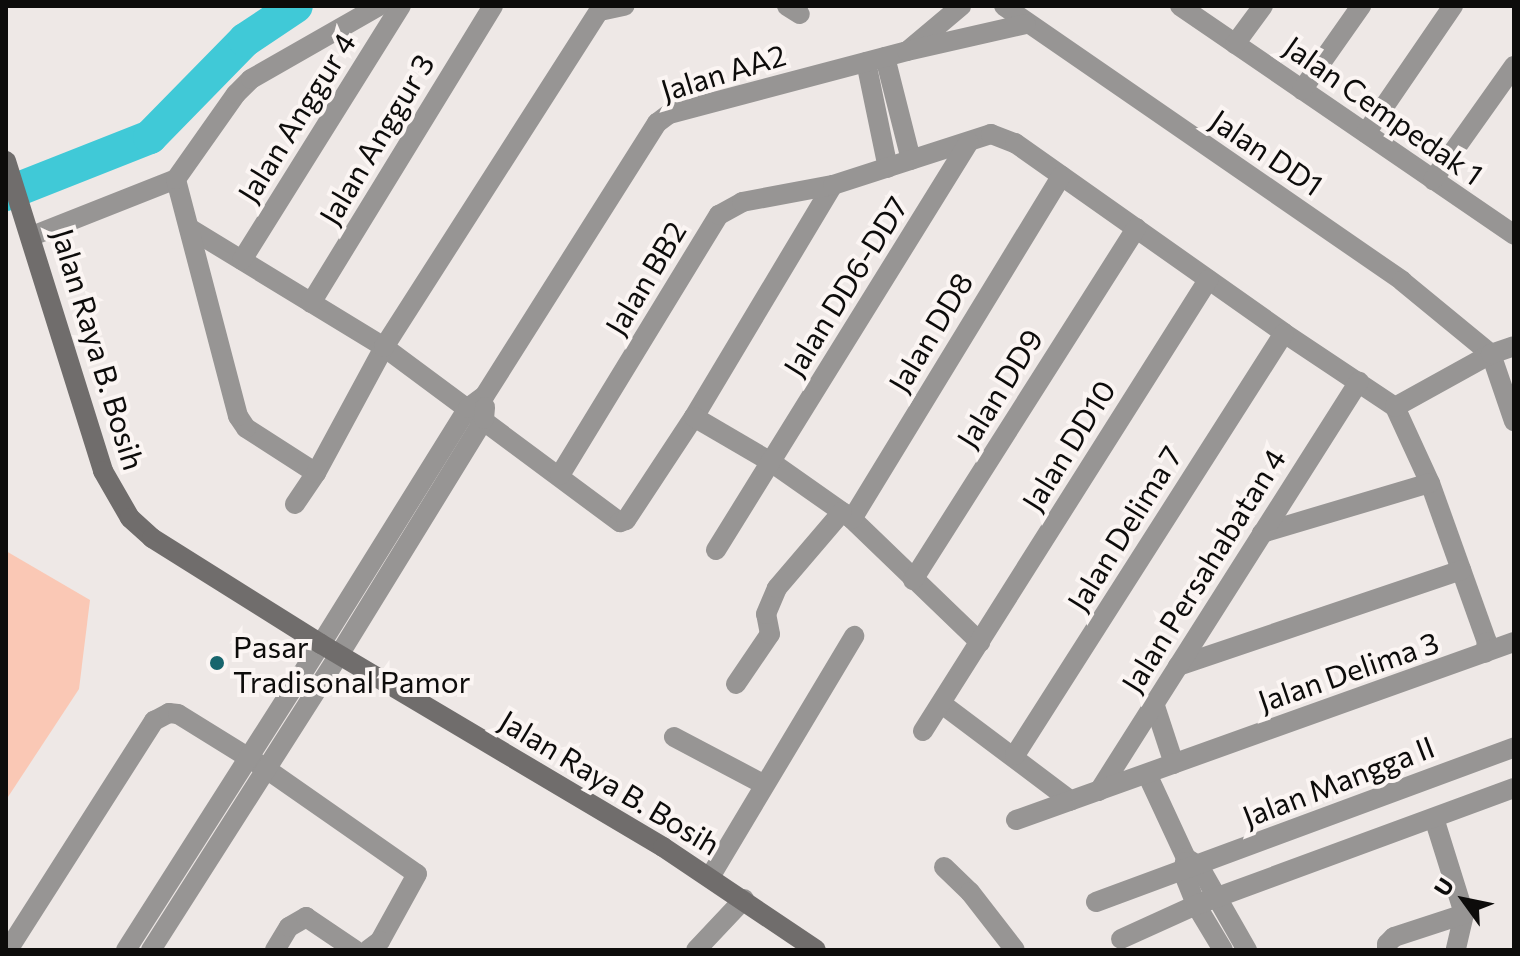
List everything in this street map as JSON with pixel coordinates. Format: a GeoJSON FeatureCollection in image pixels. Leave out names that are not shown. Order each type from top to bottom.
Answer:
{"type":"FeatureCollection","features":[{"type":"Feature","properties":{"kind":"main road","name":"Jalan Raya B. Bosih"},"geometry":{"type":"LineString","coordinates":[[6,162],[32,236],[103,471],[130,518],[152,538],[330,649],[710,877],[816,950]]}},
{"type":"Feature","properties":{"kind":"street"},"geometry":{"type":"LineString","coordinates":[[32,236],[176,179],[236,94],[251,79],[379,6]]}},
{"type":"Feature","properties":{"kind":"street","name":"Jalan Anggur 4"},"geometry":{"type":"LineString","coordinates":[[242,260],[401,6]]}},
{"type":"Feature","properties":{"kind":"street","name":"Jalan Anggur 3"},"geometry":{"type":"LineString","coordinates":[[311,303],[493,6]]}},
{"type":"Feature","properties":{"kind":"street"},"geometry":{"type":"LineString","coordinates":[[295,504],[316,473],[384,347],[601,8],[624,6]]}},
{"type":"Feature","properties":{"kind":"street"},"geometry":{"type":"LineString","coordinates":[[907,51],[961,6]]}},
{"type":"Feature","properties":{"kind":"street","name":"Jalan DD1"},"geometry":{"type":"LineString","coordinates":[[1004,6],[1402,281],[1491,354]]}},
{"type":"Feature","properties":{"kind":"street","name":"Jalan Cempedak 1"},"geometry":{"type":"LineString","coordinates":[[1180,6],[1513,232]]}},
{"type":"Feature","properties":{"kind":"street"},"geometry":{"type":"LineString","coordinates":[[1235,44],[1263,6]]}},
{"type":"Feature","properties":{"kind":"street"},"geometry":{"type":"LineString","coordinates":[[1302,90],[1361,6]]}},
{"type":"Feature","properties":{"kind":"street"},"geometry":{"type":"LineString","coordinates":[[1366,133],[1453,6]]}},
{"type":"Feature","properties":{"kind":"street","name":"Jalan AA2"},"geometry":{"type":"LineString","coordinates":[[476,413],[657,123],[669,114],[907,51],[1026,24]]}},
{"type":"Feature","properties":{"kind":"street"},"geometry":{"type":"LineString","coordinates":[[876,60],[911,160]]}},
{"type":"Feature","properties":{"kind":"street"},"geometry":{"type":"LineString","coordinates":[[876,60],[888,168]]}},
{"type":"Feature","properties":{"kind":"street"},"geometry":{"type":"LineString","coordinates":[[1433,180],[1514,66]]}},
{"type":"Feature","properties":{"kind":"street","name":"Jalan BB2"},"geometry":{"type":"LineString","coordinates":[[560,475],[719,215],[742,202],[833,185],[991,134],[1002,135],[1395,407]]}},
{"type":"Feature","properties":{"kind":"street","name":"Jalan DD6-DD7"},"geometry":{"type":"LineString","coordinates":[[716,550],[969,142]]}},
{"type":"Feature","properties":{"kind":"street","name":"Jalan DD8"},"geometry":{"type":"LineString","coordinates":[[736,684],[770,634],[766,614],[777,588],[847,516],[1061,176]]}},
{"type":"Feature","properties":{"kind":"street"},"geometry":{"type":"LineString","coordinates":[[176,179],[238,416],[246,428],[316,473]]}},
{"type":"Feature","properties":{"kind":"street"},"geometry":{"type":"LineString","coordinates":[[189,228],[384,347],[560,475],[615,520],[626,520],[694,417],[833,185]]}},
{"type":"Feature","properties":{"kind":"street","name":"Jalan DD9"},"geometry":{"type":"LineString","coordinates":[[913,580],[1136,228]]}},
{"type":"Feature","properties":{"kind":"street","name":"Jalan DD10"},"geometry":{"type":"LineString","coordinates":[[923,731],[1208,280]]}},
{"type":"Feature","properties":{"kind":"street","name":"Jalan Delima 7"},"geometry":{"type":"LineString","coordinates":[[1015,755],[1284,333]]}},
{"type":"Feature","properties":{"kind":"street"},"geometry":{"type":"LineString","coordinates":[[1395,407],[1491,354],[1514,346]]}},
{"type":"Feature","properties":{"kind":"street"},"geometry":{"type":"LineString","coordinates":[[1491,354],[1514,421]]}},
{"type":"Feature","properties":{"kind":"street","name":"Jalan Persahabatan 4"},"geometry":{"type":"LineString","coordinates":[[1099,791],[1359,382]]}},
{"type":"Feature","properties":{"kind":"street","name":"Jalan Delima 3"},"geometry":{"type":"LineString","coordinates":[[1016,820],[1485,653],[1487,642],[1430,483],[1395,407]]}},
{"type":"Feature","properties":{"kind":"street"},"geometry":{"type":"LineString","coordinates":[[151,950],[265,768],[330,649],[476,413]]}},
{"type":"Feature","properties":{"kind":"street"},"geometry":{"type":"LineString","coordinates":[[694,417],[771,462],[847,516],[980,642]]}},
{"type":"Feature","properties":{"kind":"street"},"geometry":{"type":"LineString","coordinates":[[1262,533],[1430,483]]}},
{"type":"Feature","properties":{"kind":"street"},"geometry":{"type":"LineString","coordinates":[[1178,666],[1461,570]]}},
{"type":"Feature","properties":{"kind":"street"},"geometry":{"type":"LineString","coordinates":[[710,877],[763,784],[827,686],[854,636]]}},
{"type":"Feature","properties":{"kind":"street"},"geometry":{"type":"LineString","coordinates":[[1485,653],[1514,642]]}},
{"type":"Feature","properties":{"kind":"street"},"geometry":{"type":"LineString","coordinates":[[131,948],[247,757],[330,649]]}},
{"type":"Feature","properties":{"kind":"street"},"geometry":{"type":"LineString","coordinates":[[1154,703],[1174,764]]}},
{"type":"Feature","properties":{"kind":"street"},"geometry":{"type":"LineString","coordinates":[[942,704],[1015,755],[1071,801]]}},
{"type":"Feature","properties":{"kind":"street"},"geometry":{"type":"LineString","coordinates":[[8,950],[154,721],[169,713],[178,714],[265,768],[417,874],[380,947]]}},
{"type":"Feature","properties":{"kind":"street"},"geometry":{"type":"LineString","coordinates":[[674,737],[763,784]]}},
{"type":"Feature","properties":{"kind":"street","name":"Jalan Mangga II"},"geometry":{"type":"LineString","coordinates":[[1096,902],[1514,747]]}},
{"type":"Feature","properties":{"kind":"street"},"geometry":{"type":"LineString","coordinates":[[1147,774],[1205,902],[1223,950]]}},
{"type":"Feature","properties":{"kind":"street"},"geometry":{"type":"LineString","coordinates":[[1121,939],[1205,902],[1514,788]]}},
{"type":"Feature","properties":{"kind":"street"},"geometry":{"type":"LineString","coordinates":[[1434,818],[1464,914],[1456,950]]}},
{"type":"Feature","properties":{"kind":"street"},"geometry":{"type":"LineString","coordinates":[[944,867],[970,892],[1015,950]]}},
{"type":"Feature","properties":{"kind":"street"},"geometry":{"type":"LineString","coordinates":[[696,950],[744,899]]}},
{"type":"Feature","properties":{"kind":"street"},"geometry":{"type":"LineString","coordinates":[[1205,902],[1247,950]]}},
{"type":"Feature","properties":{"kind":"street"},"geometry":{"type":"LineString","coordinates":[[1387,950],[1387,944],[1394,937],[1464,914]]}},
{"type":"Feature","properties":{"kind":"street"},"geometry":{"type":"LineString","coordinates":[[275,950],[289,927],[306,917],[355,950]]}},
{"type":"Feature","properties":{"kind":"shaded area"},"geometry":{"type":"Polygon","coordinates":[[[6,551],[90,600],[79,689],[6,800],[6,551]]]}},
{"type":"Feature","properties":{"kind":"waterway"},"geometry":{"type":"LineString","coordinates":[[6,194],[150,137],[245,40],[296,6]]}},
{"type":"Feature","properties":{"kind":"place","name":"Pasar Tradisonal Pamor"},"geometry":{"type":"Point","coordinates":[217,663]}}]}
